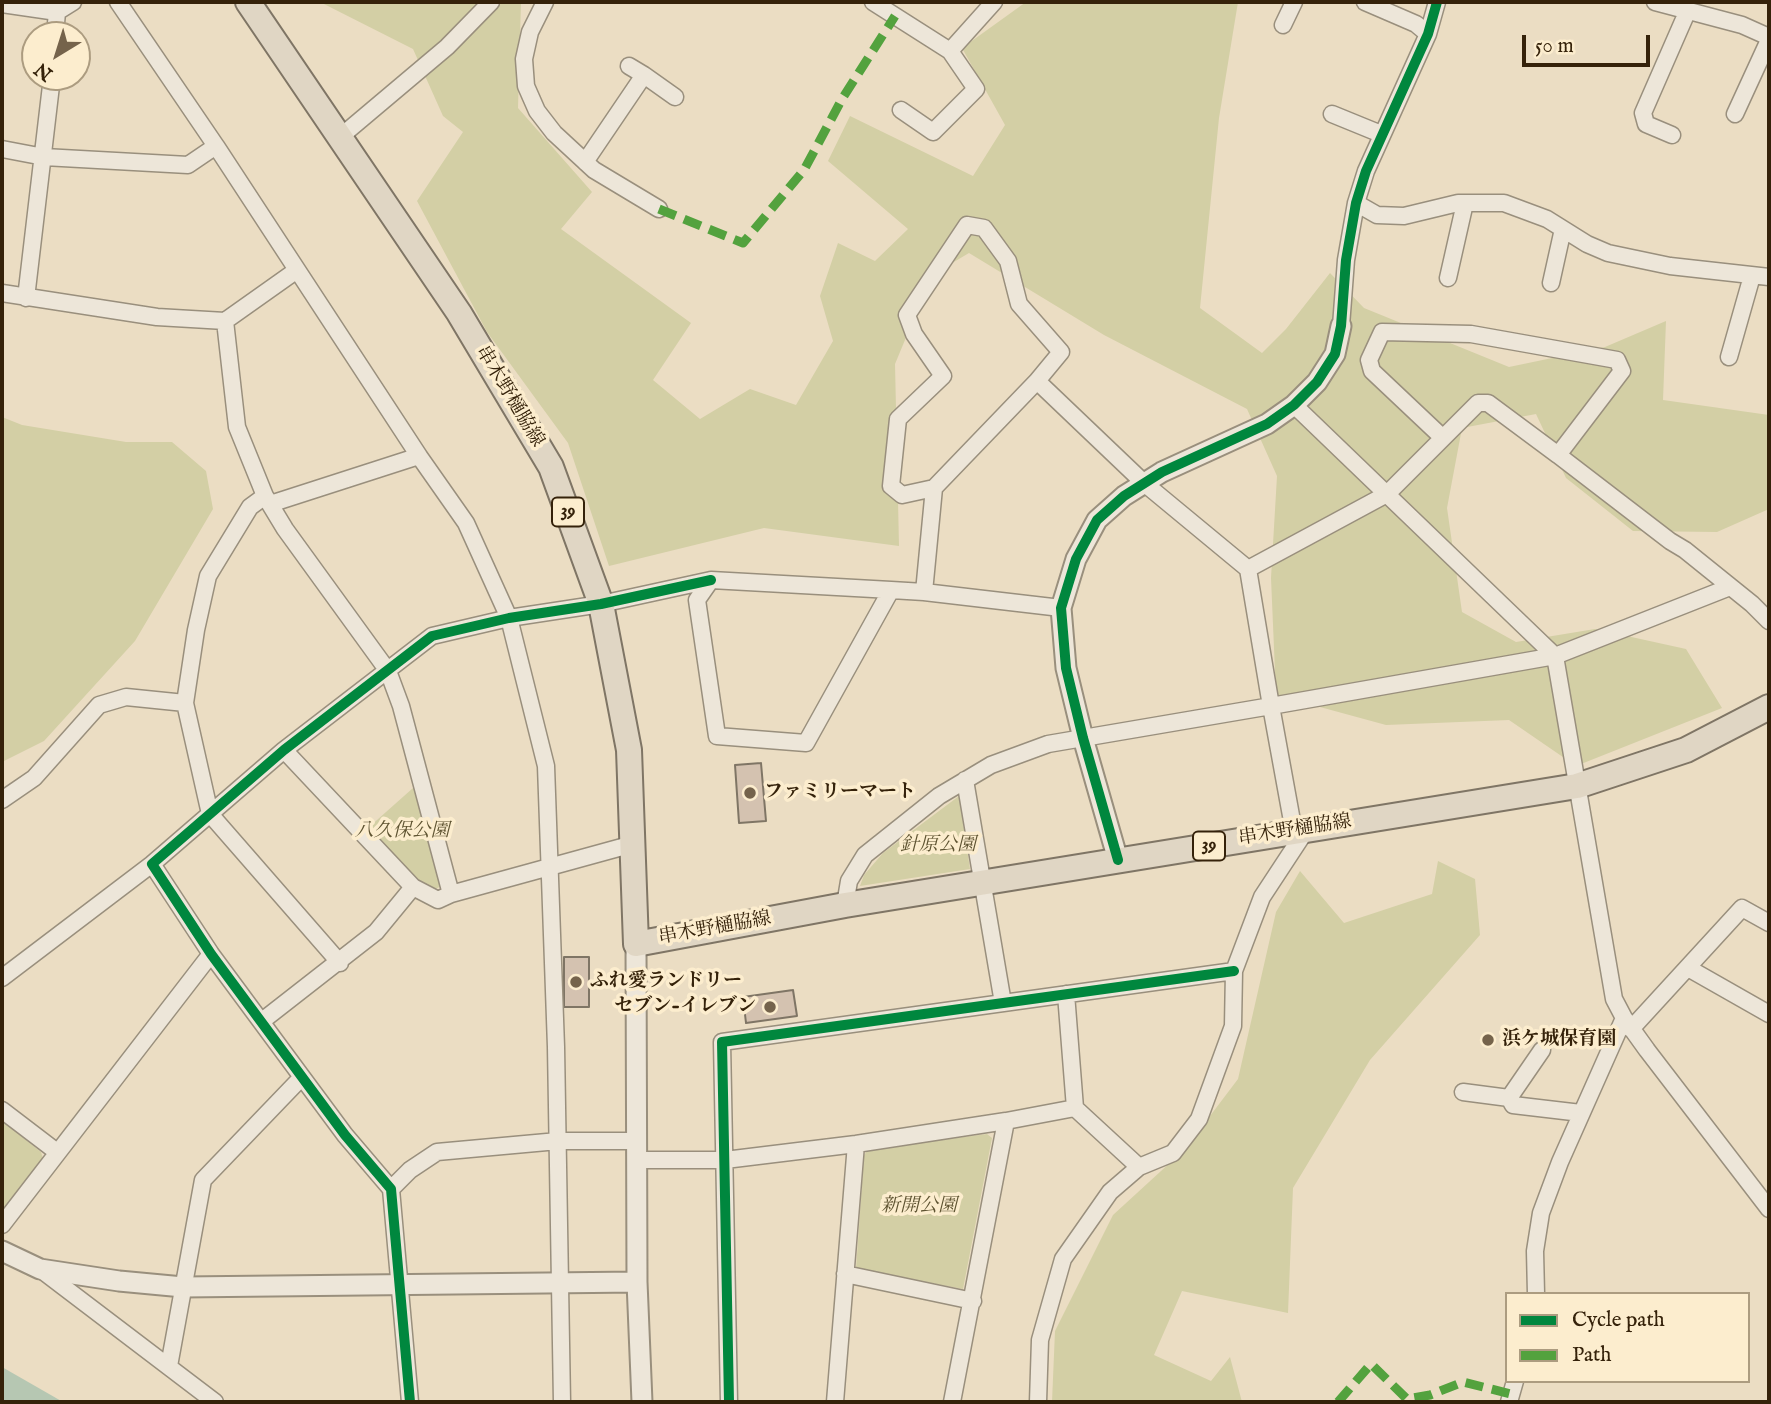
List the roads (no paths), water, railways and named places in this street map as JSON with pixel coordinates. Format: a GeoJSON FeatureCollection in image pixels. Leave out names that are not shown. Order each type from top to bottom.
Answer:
{"type":"FeatureCollection","features":[{"type":"Feature","properties":{"kind":"main road","name":"串木野樋脇線"},"geometry":{"type":"LineString","coordinates":[[248,2],[459,313],[551,467],[601,604],[629,750],[636,944],[845,905],[1577,786],[1686,750],[1769,707]]}},
{"type":"Feature","properties":{"kind":"street"},"geometry":{"type":"LineString","coordinates":[[2,4],[57,12],[73,2]]}},
{"type":"Feature","properties":{"kind":"street"},"geometry":{"type":"LineString","coordinates":[[118,2],[466,523],[509,618],[545,766],[556,1046],[562,1402]]}},
{"type":"Feature","properties":{"kind":"street"},"geometry":{"type":"LineString","coordinates":[[339,138],[447,47],[491,2]]}},
{"type":"Feature","properties":{"kind":"street"},"geometry":{"type":"LineString","coordinates":[[545,2],[528,41],[524,59],[526,86],[537,111],[554,133],[585,163],[659,209]]}},
{"type":"Feature","properties":{"kind":"street"},"geometry":{"type":"LineString","coordinates":[[873,2],[950,51],[976,89],[933,132],[901,110]]}},
{"type":"Feature","properties":{"kind":"street"},"geometry":{"type":"LineString","coordinates":[[950,51],[994,2]]}},
{"type":"Feature","properties":{"kind":"street"},"geometry":{"type":"LineString","coordinates":[[1283,24],[1294,2]]}},
{"type":"Feature","properties":{"kind":"street"},"geometry":{"type":"LineString","coordinates":[[1366,2],[1416,24],[1428,34]]}},
{"type":"Feature","properties":{"kind":"street"},"geometry":{"type":"LineString","coordinates":[[1118,860],[1066,668],[1061,608],[1076,559],[1097,520],[1124,496],[1163,472],[1267,424],[1294,405],[1317,382],[1335,354],[1341,326],[1346,260],[1356,203],[1366,171],[1428,34],[1437,2]]}},
{"type":"Feature","properties":{"kind":"street"},"geometry":{"type":"LineString","coordinates":[[1655,2],[1742,24],[1769,38],[1735,114]]}},
{"type":"Feature","properties":{"kind":"street"},"geometry":{"type":"LineString","coordinates":[[1672,135],[1646,124],[1643,113],[1688,10]]}},
{"type":"Feature","properties":{"kind":"street"},"geometry":{"type":"LineString","coordinates":[[56,21],[57,12]]}},
{"type":"Feature","properties":{"kind":"street"},"geometry":{"type":"LineString","coordinates":[[629,66],[675,97]]}},
{"type":"Feature","properties":{"kind":"street"},"geometry":{"type":"LineString","coordinates":[[585,163],[644,75]]}},
{"type":"Feature","properties":{"kind":"street"},"geometry":{"type":"LineString","coordinates":[[26,298],[51,91]]}},
{"type":"Feature","properties":{"kind":"street"},"geometry":{"type":"LineString","coordinates":[[1332,114],[1381,134]]}},
{"type":"Feature","properties":{"kind":"street"},"geometry":{"type":"LineString","coordinates":[[2,149],[44,158],[188,165],[216,146]]}},
{"type":"Feature","properties":{"kind":"street"},"geometry":{"type":"LineString","coordinates":[[1356,203],[1377,215],[1404,216],[1465,203],[1504,203],[1547,219],[1587,244],[1608,253],[1670,267],[1769,277]]}},
{"type":"Feature","properties":{"kind":"street"},"geometry":{"type":"LineString","coordinates":[[1448,278],[1465,203]]}},
{"type":"Feature","properties":{"kind":"street"},"geometry":{"type":"LineString","coordinates":[[967,225],[984,228],[1008,261],[1020,304],[1062,352],[1037,381],[934,488],[902,495],[891,486],[898,419],[943,376],[914,334],[906,315],[967,225]]}},
{"type":"Feature","properties":{"kind":"street"},"geometry":{"type":"LineString","coordinates":[[1551,283],[1563,229]]}},
{"type":"Feature","properties":{"kind":"street"},"geometry":{"type":"LineString","coordinates":[[2,293],[156,317],[225,321],[297,270]]}},
{"type":"Feature","properties":{"kind":"street"},"geometry":{"type":"LineString","coordinates":[[1729,357],[1752,276]]}},
{"type":"Feature","properties":{"kind":"street"},"geometry":{"type":"LineString","coordinates":[[225,321],[237,427],[267,500],[388,671],[401,706],[451,894]]}},
{"type":"Feature","properties":{"kind":"street"},"geometry":{"type":"LineString","coordinates":[[1443,438],[1372,371],[1369,360],[1381,332],[1471,334],[1617,360],[1622,371],[1558,456]]}},
{"type":"Feature","properties":{"kind":"street"},"geometry":{"type":"LineString","coordinates":[[1037,381],[1144,482],[1248,569],[1271,706],[1300,831],[1262,897],[1234,971],[1233,1026],[1199,1119],[1172,1153],[1139,1167],[1110,1192],[1063,1259],[1040,1340],[1038,1402]]}},
{"type":"Feature","properties":{"kind":"street"},"geometry":{"type":"LineString","coordinates":[[1248,569],[1387,494],[1478,403],[1488,403],[1730,587],[1769,621]]}},
{"type":"Feature","properties":{"kind":"street"},"geometry":{"type":"LineString","coordinates":[[1294,405],[1555,656],[1614,999],[1627,1023],[1769,1209]]}},
{"type":"Feature","properties":{"kind":"street"},"geometry":{"type":"LineString","coordinates":[[340,963],[211,814],[186,703],[196,631],[208,576],[250,508],[267,500],[419,456]]}},
{"type":"Feature","properties":{"kind":"street"},"geometry":{"type":"LineString","coordinates":[[924,592],[934,488]]}},
{"type":"Feature","properties":{"kind":"street"},"geometry":{"type":"LineString","coordinates":[[711,580],[697,600],[718,737],[806,743],[891,590]]}},
{"type":"Feature","properties":{"kind":"street"},"geometry":{"type":"LineString","coordinates":[[2,978],[152,864],[284,750],[432,636],[509,618],[601,604],[711,580],[924,592],[1061,608]]}},
{"type":"Feature","properties":{"kind":"street"},"geometry":{"type":"LineString","coordinates":[[845,905],[849,881],[864,855],[939,796],[992,765],[1023,752],[1048,744],[1555,656],[1730,587]]}},
{"type":"Feature","properties":{"kind":"street"},"geometry":{"type":"LineString","coordinates":[[2,800],[34,778],[99,705],[126,696],[186,703]]}},
{"type":"Feature","properties":{"kind":"street"},"geometry":{"type":"LineString","coordinates":[[284,750],[413,887],[438,900],[451,894],[634,844]]}},
{"type":"Feature","properties":{"kind":"street"},"geometry":{"type":"LineString","coordinates":[[965,780],[1003,1003]]}},
{"type":"Feature","properties":{"kind":"street"},"geometry":{"type":"LineString","coordinates":[[152,864],[211,954],[345,1135],[391,1189],[410,1402]]}},
{"type":"Feature","properties":{"kind":"street"},"geometry":{"type":"LineString","coordinates":[[262,1021],[340,963],[376,932],[413,887]]}},
{"type":"Feature","properties":{"kind":"street"},"geometry":{"type":"LineString","coordinates":[[1536,1292],[1535,1251],[1541,1213],[1581,1113],[1627,1023],[1688,968],[1742,908],[1769,923]]}},
{"type":"Feature","properties":{"kind":"street"},"geometry":{"type":"LineString","coordinates":[[636,944],[636,1282],[642,1402]]}},
{"type":"Feature","properties":{"kind":"street"},"geometry":{"type":"LineString","coordinates":[[2,1225],[211,954]]}},
{"type":"Feature","properties":{"kind":"street"},"geometry":{"type":"LineString","coordinates":[[1688,968],[1769,1014]]}},
{"type":"Feature","properties":{"kind":"street"},"geometry":{"type":"LineString","coordinates":[[729,1402],[722,1042],[1234,971]]}},
{"type":"Feature","properties":{"kind":"street"},"geometry":{"type":"LineString","coordinates":[[1066,994],[1075,1108],[1139,1167]]}},
{"type":"Feature","properties":{"kind":"street"},"geometry":{"type":"LineString","coordinates":[[1508,1098],[1542,1051]]}},
{"type":"Feature","properties":{"kind":"street"},"geometry":{"type":"LineString","coordinates":[[169,1366],[203,1180],[302,1077]]}},
{"type":"Feature","properties":{"kind":"street"},"geometry":{"type":"LineString","coordinates":[[1462,1091],[1508,1098],[1513,1105],[1581,1113]]}},
{"type":"Feature","properties":{"kind":"street"},"geometry":{"type":"LineString","coordinates":[[391,1189],[410,1170],[437,1152],[558,1141],[725,1160],[856,1144],[1075,1108]]}},
{"type":"Feature","properties":{"kind":"street"},"geometry":{"type":"LineString","coordinates":[[2,1110],[57,1152]]}},
{"type":"Feature","properties":{"kind":"street"},"geometry":{"type":"LineString","coordinates":[[952,1402],[1006,1121]]}},
{"type":"Feature","properties":{"kind":"street"},"geometry":{"type":"LineString","coordinates":[[835,1402],[856,1144]]}},
{"type":"Feature","properties":{"kind":"street"},"geometry":{"type":"LineString","coordinates":[[2,1251],[40,1269],[215,1402]]}},
{"type":"Feature","properties":{"kind":"street"},"geometry":{"type":"LineString","coordinates":[[40,1269],[183,1287],[636,1282]]}},
{"type":"Feature","properties":{"kind":"street"},"geometry":{"type":"LineString","coordinates":[[845,1274],[973,1301]]}},
{"type":"Feature","properties":{"kind":"street"},"geometry":{"type":"LineString","coordinates":[[1509,1402],[1514,1383]]}},
{"type":"Feature","properties":{"kind":"place","name":"ファミリーマート"},"geometry":{"type":"Point","coordinates":[750,793]}},
{"type":"Feature","properties":{"kind":"place","name":"ふれ愛ランドリー"},"geometry":{"type":"Point","coordinates":[576,982]}},
{"type":"Feature","properties":{"kind":"place","name":"セブン-イレブン"},"geometry":{"type":"Point","coordinates":[770,1007]}},
{"type":"Feature","properties":{"kind":"place","name":"浜ケ城保育園"},"geometry":{"type":"Point","coordinates":[1488,1040]}},
{"type":"Feature","properties":{"kind":"park label","name":"八久保公園"},"geometry":{"type":"Point","coordinates":[402,832]}},
{"type":"Feature","properties":{"kind":"park label","name":"針原公園"},"geometry":{"type":"Point","coordinates":[938,846]}},
{"type":"Feature","properties":{"kind":"park label","name":"新開公園"},"geometry":{"type":"Point","coordinates":[919,1207]}}]}
